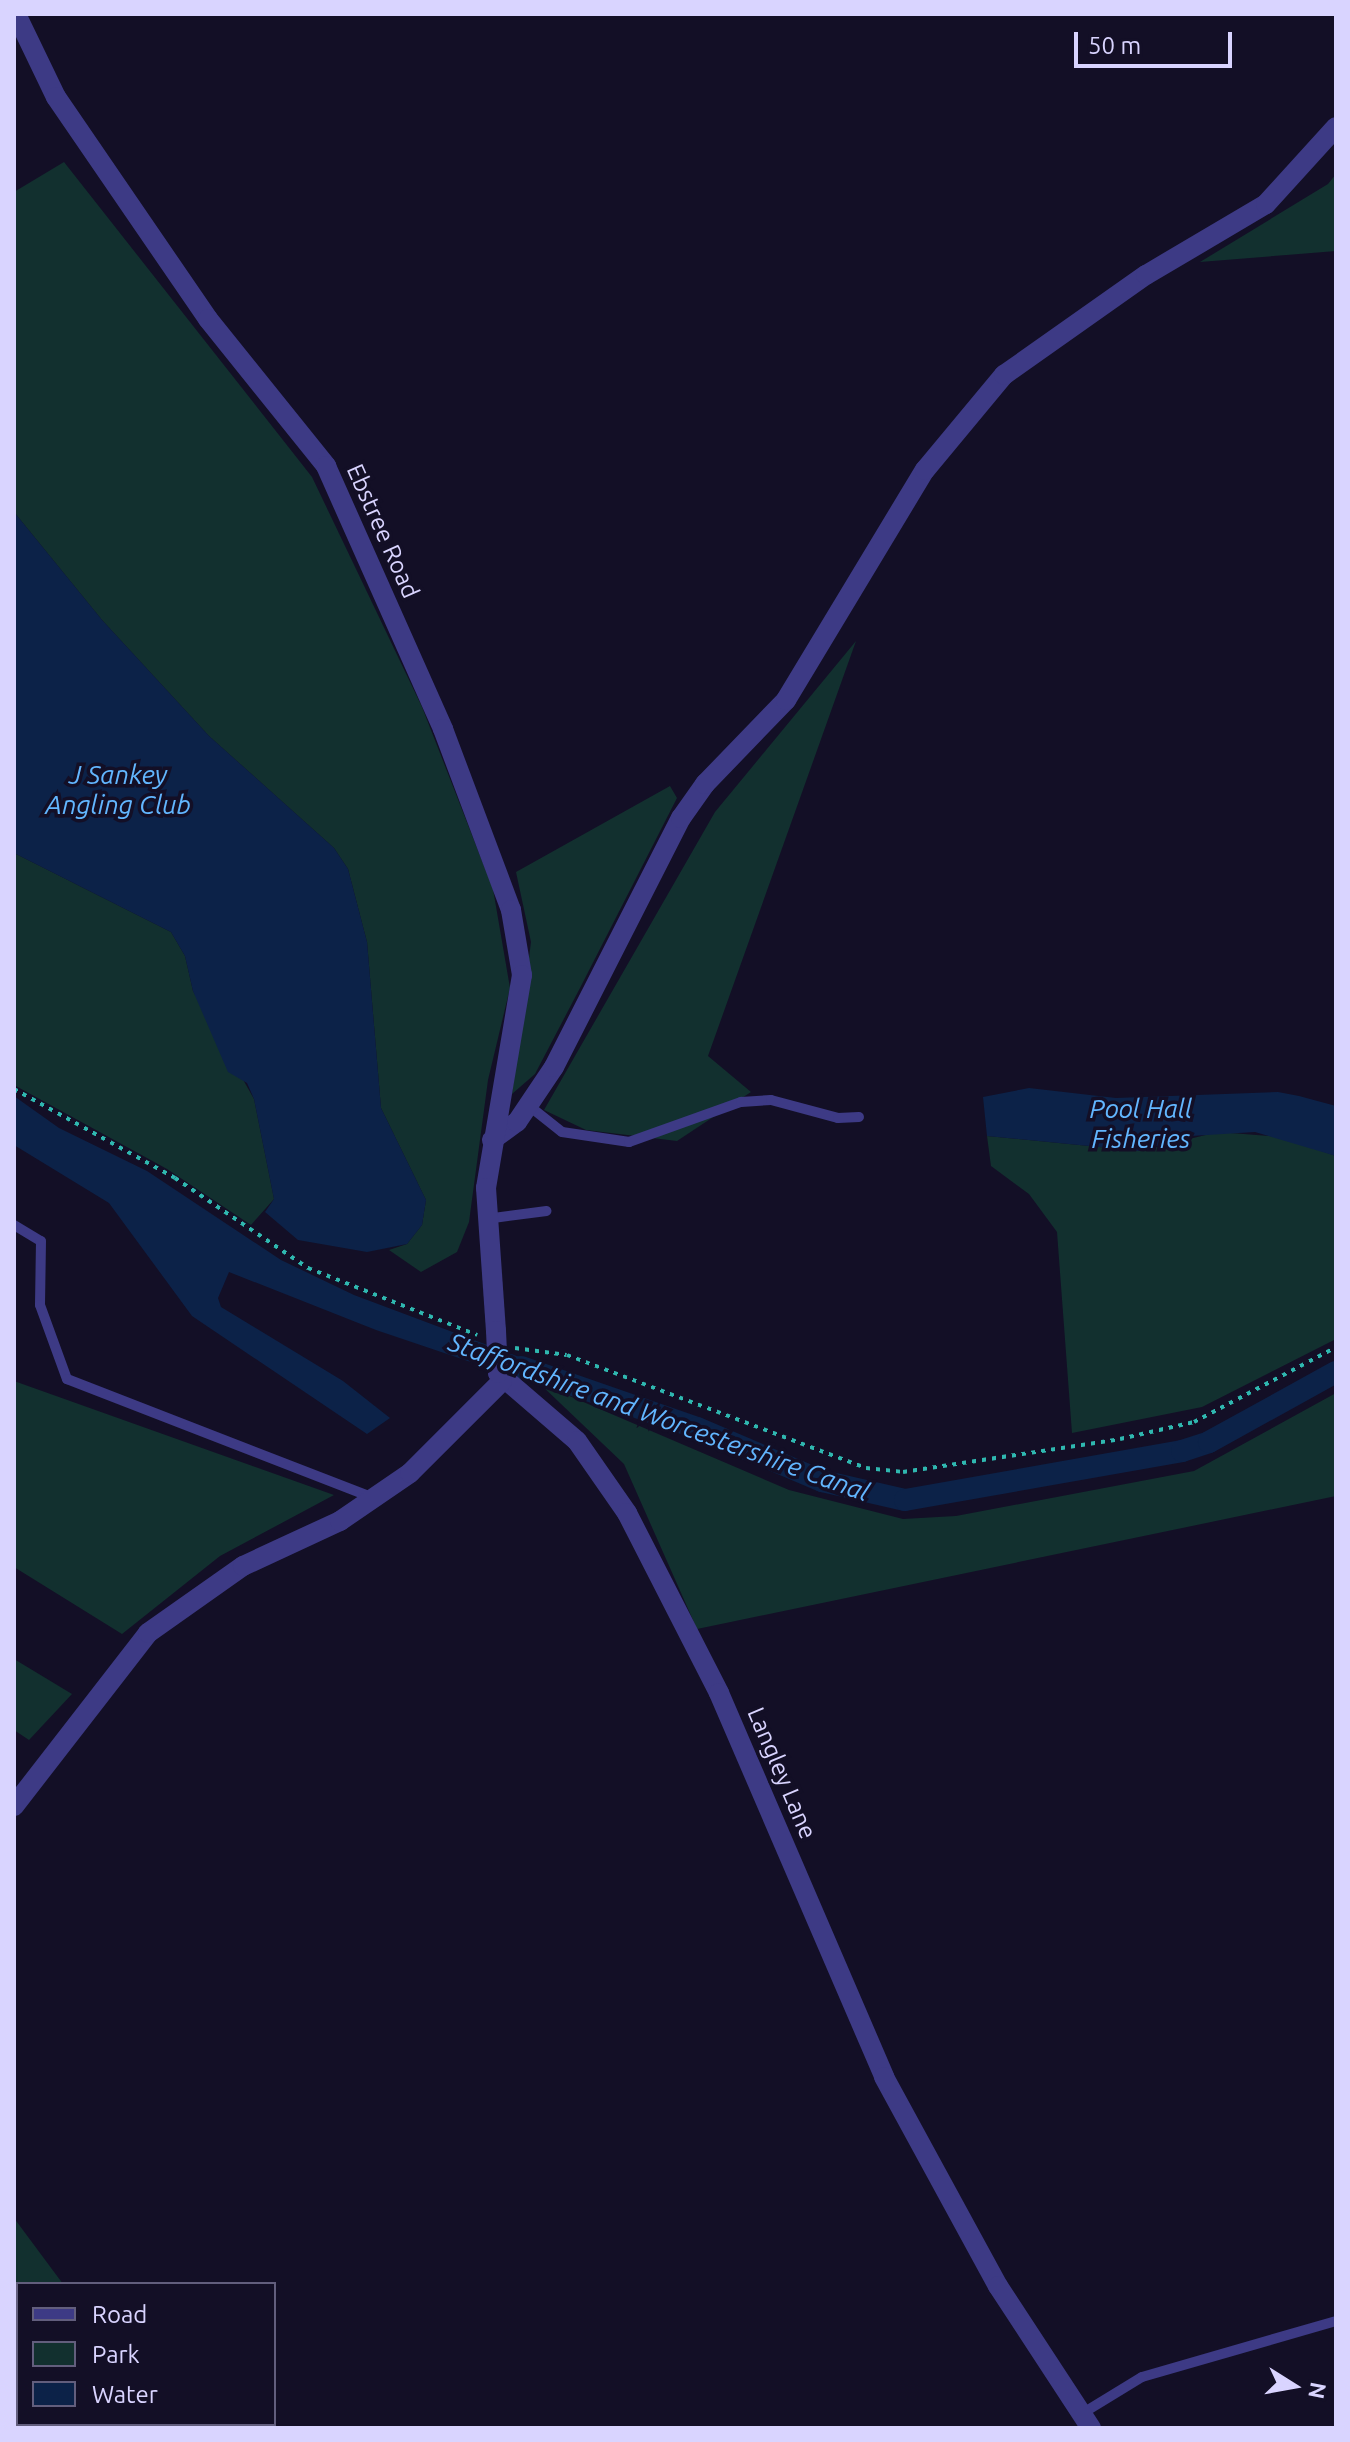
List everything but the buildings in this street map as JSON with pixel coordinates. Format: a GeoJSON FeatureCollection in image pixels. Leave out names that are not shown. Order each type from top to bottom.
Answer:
{"type":"FeatureCollection","features":[{"type":"Feature","properties":{"kind":"street","name":"Ebstree Road"},"geometry":{"type":"LineString","coordinates":[[16,14],[56,97],[208,319],[326,466],[443,729],[511,910],[522,975],[492,1140]]}},
{"type":"Feature","properties":{"kind":"street"},"geometry":{"type":"LineString","coordinates":[[14,1806],[148,1633],[243,1566],[340,1521],[410,1473],[500,1377],[494,1338],[486,1219],[492,1140],[517,1122],[554,1067],[681,818],[705,784],[786,700],[925,470],[994,387],[1146,275],[1266,204],[1336,127]]}},
{"type":"Feature","properties":{"kind":"street","name":"Langley Lane"},"geometry":{"type":"LineString","coordinates":[[500,1377],[577,1441],[627,1513],[719,1693],[884,2077],[998,2286],[1087,2420]]}},
{"type":"Feature","properties":{"kind":"lane"},"geometry":{"type":"LineString","coordinates":[[528,1105],[562,1132],[629,1142],[665,1133],[741,1102],[771,1100],[838,1118],[859,1117]]}},
{"type":"Feature","properties":{"kind":"lane"},"geometry":{"type":"LineString","coordinates":[[486,1219],[546,1211]]}},
{"type":"Feature","properties":{"kind":"lane"},"geometry":{"type":"LineString","coordinates":[[14,1225],[41,1241],[40,1305],[67,1379],[374,1498]]}},
{"type":"Feature","properties":{"kind":"lane"},"geometry":{"type":"LineString","coordinates":[[1087,2420],[1142,2377],[1336,2321]]}},
{"type":"Feature","properties":{"kind":"path"},"geometry":{"type":"LineString","coordinates":[[14,1089],[175,1178],[308,1268],[359,1292],[494,1338],[567,1355],[866,1468],[903,1472],[1120,1439],[1194,1422],[1336,1347]]}},
{"type":"Feature","properties":{"kind":"path"},"geometry":{"type":"LineString","coordinates":[[14,2425],[20,2428]]}},
{"type":"Feature","properties":{"kind":"green space"},"geometry":{"type":"Polygon","coordinates":[[[64,162],[312,477],[422,707],[493,889],[510,988],[488,1080],[469,1222],[457,1252],[421,1272],[389,1250],[407,1244],[422,1225],[426,1200],[381,1108],[367,942],[348,869],[334,848],[209,736],[102,620],[14,512],[14,192],[64,162]]]}},
{"type":"Feature","properties":{"kind":"green space"},"geometry":{"type":"Polygon","coordinates":[[[1336,174],[1336,251],[1200,262],[1328,184],[1336,174]]]}},
{"type":"Feature","properties":{"kind":"green space"},"geometry":{"type":"Polygon","coordinates":[[[856,641],[708,1056],[751,1092],[677,1141],[586,1130],[544,1110],[715,812],[856,641]]]}},
{"type":"Feature","properties":{"kind":"green space"},"geometry":{"type":"Polygon","coordinates":[[[670,786],[677,798],[580,988],[535,1074],[512,1094],[531,942],[516,872],[670,786]]]}},
{"type":"Feature","properties":{"kind":"green space"},"geometry":{"type":"Polygon","coordinates":[[[14,853],[171,932],[185,956],[193,991],[254,1099],[274,1199],[251,1225],[167,1169],[14,1085],[14,853]]]}},
{"type":"Feature","properties":{"kind":"green space"},"geometry":{"type":"Polygon","coordinates":[[[1218,1132],[1281,1137],[1336,1156],[1336,1339],[1202,1407],[1072,1433],[1057,1232],[1029,1194],[991,1166],[987,1136],[1140,1151],[1218,1132]]]}},
{"type":"Feature","properties":{"kind":"green space"},"geometry":{"type":"Polygon","coordinates":[[[14,1381],[334,1495],[220,1556],[122,1634],[14,1567],[14,1381]]]}},
{"type":"Feature","properties":{"kind":"green space"},"geometry":{"type":"Polygon","coordinates":[[[539,1383],[789,1490],[903,1519],[956,1516],[1194,1471],[1336,1393],[1336,1496],[697,1629],[624,1464],[539,1383]]]}},
{"type":"Feature","properties":{"kind":"green space"},"geometry":{"type":"Polygon","coordinates":[[[14,1659],[72,1694],[29,1740],[14,1730],[14,1659]]]}},
{"type":"Feature","properties":{"kind":"green space"},"geometry":{"type":"Polygon","coordinates":[[[14,2218],[62,2282],[16,2282],[16,2426],[177,2428],[14,2428],[14,2218]]]}},
{"type":"Feature","properties":{"kind":"water","name":"J Sankey Angling Club"},"geometry":{"type":"Polygon","coordinates":[[[14,512],[102,620],[209,736],[334,848],[348,869],[367,942],[381,1108],[426,1200],[422,1225],[407,1244],[367,1252],[298,1240],[265,1212],[274,1199],[254,1099],[247,1083],[228,1072],[193,991],[185,956],[171,932],[14,853],[14,512]]]}},
{"type":"Feature","properties":{"kind":"water","name":"Pool Hall Fisheries"},"geometry":{"type":"Polygon","coordinates":[[[1029,1088],[1116,1098],[1278,1092],[1299,1096],[1336,1106],[1336,1156],[1255,1132],[1191,1136],[1140,1151],[987,1136],[983,1097],[1029,1088]]]}},
{"type":"Feature","properties":{"kind":"water"},"geometry":{"type":"Polygon","coordinates":[[[14,1096],[59,1128],[147,1171],[281,1260],[354,1295],[530,1361],[569,1395],[376,1330],[229,1272],[218,1298],[221,1307],[343,1381],[390,1418],[367,1434],[192,1316],[109,1203],[14,1145],[14,1096]]]}},
{"type":"Feature","properties":{"kind":"waterway","name":"Staffordshire and Worcestershire Canal"},"geometry":{"type":"LineString","coordinates":[[521,1367],[697,1428],[822,1481],[905,1500],[1182,1451],[1209,1442],[1336,1372]]}},
{"type":"Feature","properties":{"kind":"waterway"},"geometry":{"type":"LineString","coordinates":[[128,2426],[132,2428]]}}]}
